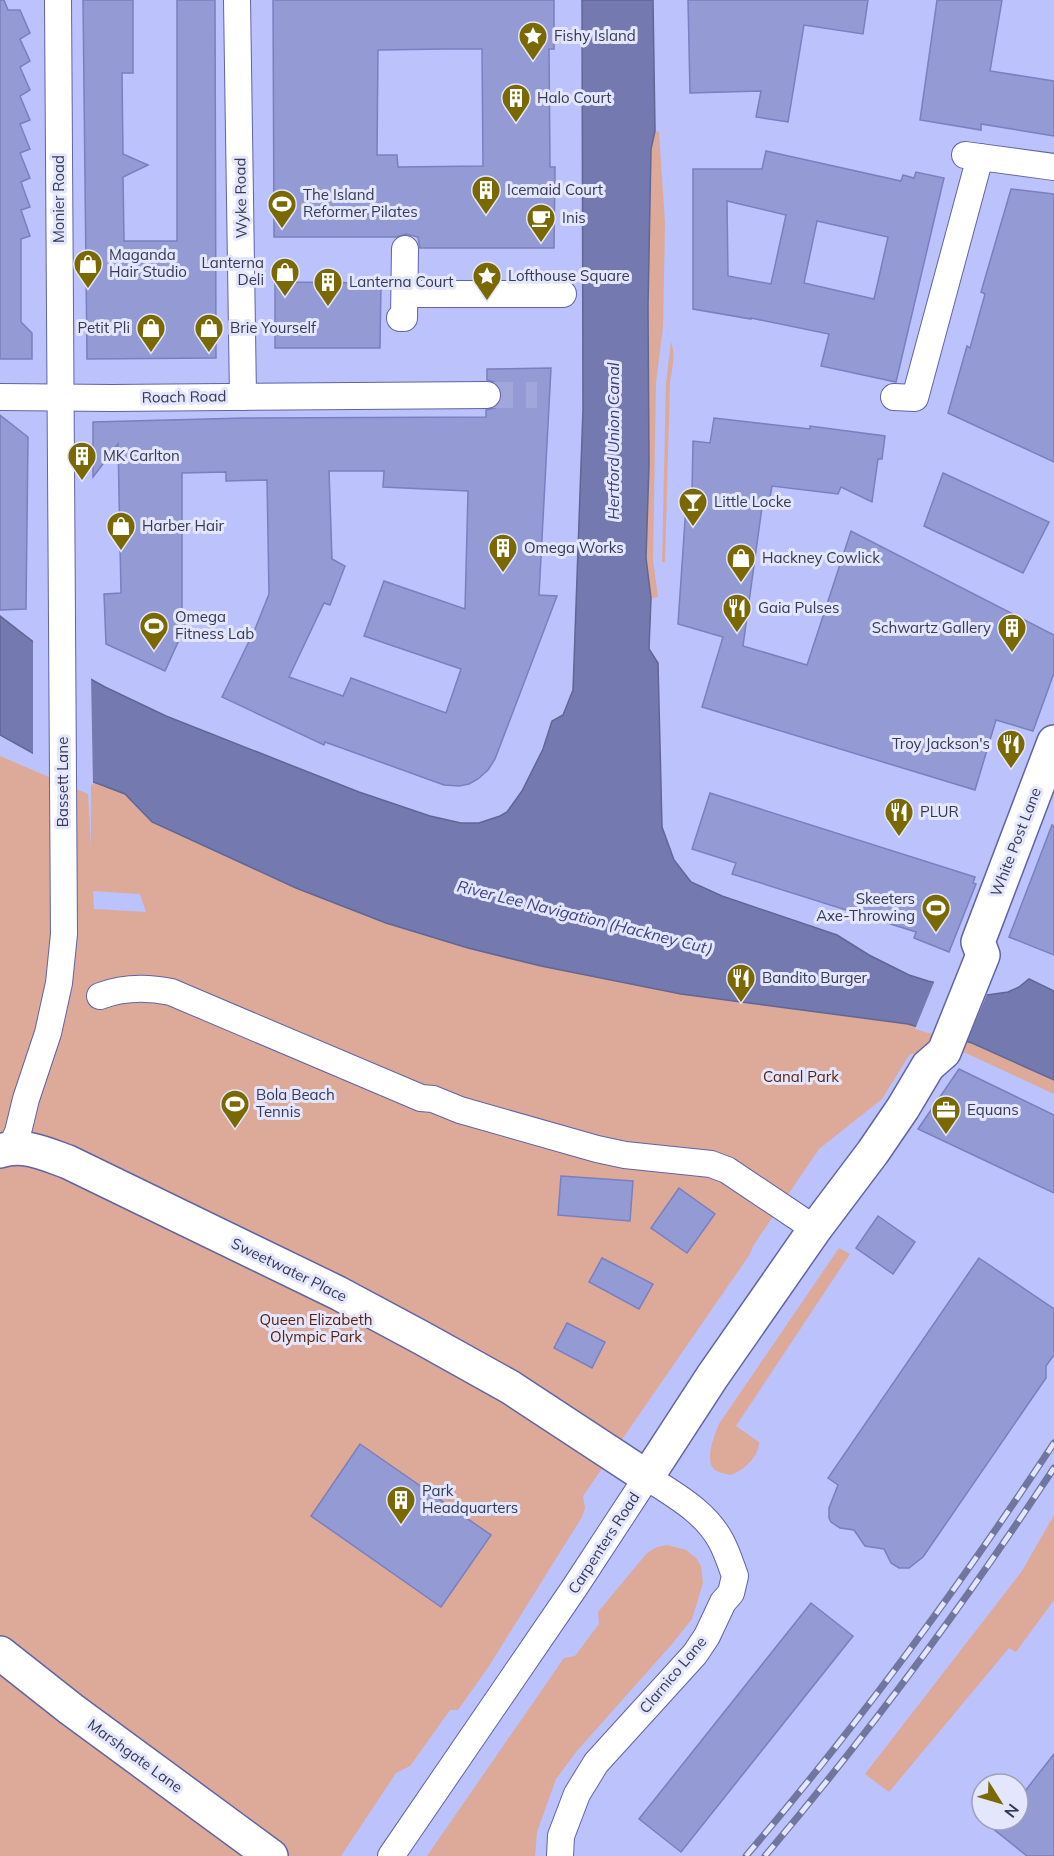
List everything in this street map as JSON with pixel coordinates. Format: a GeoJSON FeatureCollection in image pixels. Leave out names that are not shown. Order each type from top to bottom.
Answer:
{"type":"FeatureCollection","features":[{"type":"Feature","properties":{"kind":"street","name":"Monier Road"},"geometry":{"type":"LineString","coordinates":[[58,0],[59,398]]}},
{"type":"Feature","properties":{"kind":"street","name":"Wyke Road"},"geometry":{"type":"LineString","coordinates":[[237,0],[243,397]]}},
{"type":"Feature","properties":{"kind":"street"},"geometry":{"type":"LineString","coordinates":[[894,398],[915,398],[973,156],[1054,167]]}},
{"type":"Feature","properties":{"kind":"street"},"geometry":{"type":"LineString","coordinates":[[405,249],[402,306],[563,294]]}},
{"type":"Feature","properties":{"kind":"street","name":"Roach Road"},"geometry":{"type":"LineString","coordinates":[[0,397],[487,395]]}},
{"type":"Feature","properties":{"kind":"street","name":"Bassett Lane"},"geometry":{"type":"LineString","coordinates":[[5,1149],[18,1132],[26,1099],[48,1034],[59,983],[64,934],[59,398]]}},
{"type":"Feature","properties":{"kind":"street","name":"White Post Lane"},"geometry":{"type":"LineString","coordinates":[[815,1229],[903,1108],[932,1056],[962,983],[983,955],[978,942],[1054,742]]}},
{"type":"Feature","properties":{"kind":"street"},"geometry":{"type":"LineString","coordinates":[[100,996],[111,991],[130,988],[151,988],[171,992],[421,1098],[433,1099],[460,1110],[597,1149],[625,1155],[711,1164],[727,1170],[815,1229]]}},
{"type":"Feature","properties":{"kind":"street","name":"Sweetwater Place"},"geometry":{"type":"LineString","coordinates":[[5,1149],[35,1150],[68,1162],[338,1293],[489,1374],[647,1477]]}},
{"type":"Feature","properties":{"kind":"street","name":"Carpenters Road"},"geometry":{"type":"LineString","coordinates":[[391,1856],[575,1587],[712,1377],[815,1229]]}},
{"type":"Feature","properties":{"kind":"street","name":"Clarnico Lane"},"geometry":{"type":"LineString","coordinates":[[560,1856],[561,1836],[577,1794],[596,1763],[695,1654],[707,1636],[723,1602],[731,1593],[735,1576],[722,1542],[708,1522],[696,1510],[647,1477]]}},
{"type":"Feature","properties":{"kind":"street","name":"Marshgate Lane"},"geometry":{"type":"LineString","coordinates":[[0,1653],[265,1852]]}},
{"type":"Feature","properties":{"kind":"green space"},"geometry":{"type":"Polygon","coordinates":[[[655,131],[659,132],[665,223],[663,327],[656,382],[653,559],[658,597],[651,598],[646,558],[649,465],[648,306],[651,149],[655,131]]]}},
{"type":"Feature","properties":{"kind":"green space"},"geometry":{"type":"Polygon","coordinates":[[[671,342],[673,367],[670,382],[665,562],[662,562],[666,383],[671,342]]]}},
{"type":"Feature","properties":{"kind":"green space","name":"Queen Elizabeth Olympic Park"},"geometry":{"type":"Polygon","coordinates":[[[0,756],[88,794],[91,848],[91,781],[125,794],[152,822],[681,994],[908,1024],[972,1043],[1054,1080],[1054,1094],[966,1053],[910,1054],[882,1099],[819,1149],[753,1246],[750,1254],[583,1496],[585,1508],[582,1517],[489,1666],[458,1710],[450,1710],[410,1766],[396,1773],[341,1856],[0,1856],[0,756]],[[93,891],[94,909],[146,912],[140,894],[93,891]]]}},
{"type":"Feature","properties":{"kind":"green space"},"geometry":{"type":"Polygon","coordinates":[[[839,1248],[850,1254],[736,1426],[759,1442],[754,1458],[741,1470],[731,1475],[716,1471],[711,1464],[710,1452],[719,1424],[839,1248]]]}},
{"type":"Feature","properties":{"kind":"green space"},"geometry":{"type":"Polygon","coordinates":[[[1054,1515],[1054,1600],[1016,1652],[1009,1648],[889,1792],[865,1774],[1022,1571],[1054,1515]]]}},
{"type":"Feature","properties":{"kind":"green space"},"geometry":{"type":"Polygon","coordinates":[[[667,1545],[686,1550],[696,1558],[701,1566],[703,1583],[692,1619],[576,1752],[556,1779],[537,1832],[535,1856],[427,1856],[564,1658],[575,1656],[599,1624],[598,1612],[647,1553],[657,1547],[667,1545]]]}},
{"type":"Feature","properties":{"kind":"water"},"geometry":{"type":"Polygon","coordinates":[[[582,0],[653,0],[655,131],[651,149],[648,306],[649,465],[646,558],[651,598],[649,649],[658,663],[662,827],[674,860],[691,882],[722,896],[837,935],[869,955],[909,975],[987,995],[1008,992],[1029,979],[1054,991],[1054,1080],[972,1043],[908,1024],[681,994],[541,966],[468,948],[386,923],[296,888],[152,822],[125,794],[65,771],[0,735],[0,616],[58,661],[105,687],[166,716],[359,792],[430,816],[461,823],[479,823],[507,812],[522,791],[543,749],[552,721],[563,715],[573,690],[583,409],[582,0]]]}},
{"type":"Feature","properties":{"kind":"pier"},"geometry":{"type":"Polygon","coordinates":[[[33,638],[59,658],[91,675],[93,785],[64,773],[33,756],[33,638]]]}},
{"type":"Feature","properties":{"kind":"pier"},"geometry":{"type":"Polygon","coordinates":[[[935,980],[988,992],[966,1044],[915,1029],[935,980]]]}},
{"type":"Feature","properties":{"kind":"building"},"geometry":{"type":"Polygon","coordinates":[[[0,0],[4,0],[8,10],[20,10],[30,33],[20,39],[30,61],[20,67],[30,90],[20,96],[30,120],[20,124],[30,149],[20,153],[30,178],[21,182],[30,207],[21,210],[30,236],[21,239],[21,322],[32,333],[32,359],[0,359],[0,0]]]}},
{"type":"Feature","properties":{"kind":"building"},"geometry":{"type":"Polygon","coordinates":[[[83,0],[133,0],[133,73],[122,73],[123,154],[148,165],[123,177],[124,241],[177,241],[177,0],[215,0],[216,358],[87,359],[83,0]]]}},
{"type":"Feature","properties":{"kind":"building"},"geometry":{"type":"Polygon","coordinates":[[[273,0],[554,0],[554,49],[549,49],[550,167],[555,167],[554,248],[420,248],[418,237],[406,234],[397,237],[274,237],[273,0]],[[482,49],[378,50],[377,155],[397,155],[398,167],[483,166],[482,49]]]}},
{"type":"Feature","properties":{"kind":"building"},"geometry":{"type":"Polygon","coordinates":[[[688,0],[868,0],[863,34],[804,25],[788,122],[756,117],[761,91],[690,93],[688,0]]]}},
{"type":"Feature","properties":{"kind":"building"},"geometry":{"type":"Polygon","coordinates":[[[937,0],[1002,0],[990,71],[1054,81],[1054,136],[981,124],[981,130],[920,120],[937,0]]]}},
{"type":"Feature","properties":{"kind":"building"},"geometry":{"type":"Polygon","coordinates":[[[766,151],[901,181],[903,175],[914,178],[916,172],[944,178],[896,382],[821,366],[829,334],[693,309],[693,169],[762,169],[766,151]],[[727,201],[728,276],[771,284],[786,215],[727,201]],[[817,221],[804,283],[874,299],[888,237],[817,221]]]}},
{"type":"Feature","properties":{"kind":"building"},"geometry":{"type":"Polygon","coordinates":[[[1011,189],[1054,194],[1054,462],[948,413],[967,346],[970,348],[985,294],[981,292],[1011,189]]]}},
{"type":"Feature","properties":{"kind":"building","name":"Lanterna Court"},"geometry":{"type":"Polygon","coordinates":[[[275,282],[381,283],[380,348],[275,348],[275,282]]]}},
{"type":"Feature","properties":{"kind":"building","name":"Omega Works"},"geometry":{"type":"Polygon","coordinates":[[[551,368],[539,595],[557,596],[495,759],[478,779],[459,786],[444,785],[325,742],[324,745],[222,697],[269,594],[267,480],[226,481],[226,472],[182,473],[182,617],[188,620],[165,671],[106,644],[104,594],[121,593],[118,444],[93,477],[93,422],[244,418],[486,417],[486,410],[495,408],[500,403],[502,395],[500,387],[487,380],[487,369],[551,368]],[[329,471],[332,559],[345,566],[330,605],[324,603],[289,677],[343,696],[351,678],[446,713],[461,669],[364,636],[384,581],[465,609],[468,491],[383,487],[384,471],[329,471]]]}},
{"type":"Feature","properties":{"kind":"building"},"geometry":{"type":"Polygon","coordinates":[[[0,415],[28,437],[26,609],[0,610],[0,415]]]}},
{"type":"Feature","properties":{"kind":"building"},"geometry":{"type":"Polygon","coordinates":[[[714,418],[810,429],[810,426],[885,436],[882,459],[878,459],[872,502],[841,487],[838,494],[772,486],[768,508],[762,507],[743,646],[807,665],[851,531],[1054,635],[1054,673],[1033,731],[996,720],[975,790],[702,707],[723,637],[678,624],[687,491],[692,492],[693,441],[710,443],[714,418]]]}},
{"type":"Feature","properties":{"kind":"building"},"geometry":{"type":"Polygon","coordinates":[[[943,473],[1049,522],[1023,573],[924,526],[943,473]]]}},
{"type":"Feature","properties":{"kind":"building"},"geometry":{"type":"Polygon","coordinates":[[[710,793],[975,877],[973,883],[976,884],[949,952],[914,938],[916,932],[732,874],[736,863],[692,849],[710,793]]]}},
{"type":"Feature","properties":{"kind":"building"},"geometry":{"type":"Polygon","coordinates":[[[1052,825],[1054,826],[1054,955],[1009,937],[1052,825]]]}},
{"type":"Feature","properties":{"kind":"building"},"geometry":{"type":"Polygon","coordinates":[[[959,1069],[1054,1115],[1054,1193],[918,1129],[959,1069]]]}},
{"type":"Feature","properties":{"kind":"building"},"geometry":{"type":"Polygon","coordinates":[[[561,1176],[633,1181],[630,1221],[558,1215],[561,1176]]]}},
{"type":"Feature","properties":{"kind":"building"},"geometry":{"type":"Polygon","coordinates":[[[679,1188],[715,1214],[687,1253],[651,1228],[679,1188]]]}},
{"type":"Feature","properties":{"kind":"building"},"geometry":{"type":"Polygon","coordinates":[[[878,1216],[915,1242],[893,1274],[856,1248],[878,1216]]]}},
{"type":"Feature","properties":{"kind":"building"},"geometry":{"type":"Polygon","coordinates":[[[602,1258],[653,1284],[639,1309],[589,1282],[602,1258]]]}},
{"type":"Feature","properties":{"kind":"building"},"geometry":{"type":"Polygon","coordinates":[[[979,1258],[1054,1309],[1054,1355],[1046,1366],[1046,1378],[923,1557],[909,1568],[899,1568],[891,1563],[884,1549],[865,1546],[854,1530],[840,1528],[831,1522],[829,1508],[838,1485],[828,1478],[979,1258]]]}},
{"type":"Feature","properties":{"kind":"building"},"geometry":{"type":"Polygon","coordinates":[[[567,1323],[605,1342],[592,1368],[554,1348],[567,1323]]]}},
{"type":"Feature","properties":{"kind":"building","name":"Park Headquarters"},"geometry":{"type":"Polygon","coordinates":[[[360,1444],[491,1535],[441,1607],[311,1516],[360,1444]]]}},
{"type":"Feature","properties":{"kind":"building"},"geometry":{"type":"Polygon","coordinates":[[[811,1603],[853,1636],[681,1852],[639,1819],[811,1603]]]}},
{"type":"Feature","properties":{"kind":"building"},"geometry":{"type":"Polygon","coordinates":[[[1054,1754],[1054,1856],[1027,1856],[997,1832],[1030,1832],[1030,1785],[1054,1754]]]}},
{"type":"Feature","properties":{"kind":"tunnel"},"geometry":{"type":"LineString","coordinates":[[487,395],[537,395]]}},
{"type":"Feature","properties":{"kind":"railway"},"geometry":{"type":"LineString","coordinates":[[746,1856],[868,1706],[982,1550],[1054,1443]]}},
{"type":"Feature","properties":{"kind":"railway"},"geometry":{"type":"LineString","coordinates":[[765,1856],[916,1666],[1054,1468]]}},
{"type":"Feature","properties":{"kind":"place","name":"Fishy Island"},"geometry":{"type":"Point","coordinates":[533,62]}},
{"type":"Feature","properties":{"kind":"place","name":"Halo Court"},"geometry":{"type":"Point","coordinates":[516,124]}},
{"type":"Feature","properties":{"kind":"place","name":"Icemaid Court"},"geometry":{"type":"Point","coordinates":[486,216]}},
{"type":"Feature","properties":{"kind":"place","name":"The Island Reformer Pilates"},"geometry":{"type":"Point","coordinates":[282,230]}},
{"type":"Feature","properties":{"kind":"place","name":"Inis"},"geometry":{"type":"Point","coordinates":[541,244]}},
{"type":"Feature","properties":{"kind":"place","name":"Maganda Hair Studio"},"geometry":{"type":"Point","coordinates":[88,290]}},
{"type":"Feature","properties":{"kind":"place","name":"Lanterna Deli"},"geometry":{"type":"Point","coordinates":[285,298]}},
{"type":"Feature","properties":{"kind":"place","name":"Lofthouse Square"},"geometry":{"type":"Point","coordinates":[487,302]}},
{"type":"Feature","properties":{"kind":"place","name":"Lanterna Court"},"geometry":{"type":"Point","coordinates":[328,308]}},
{"type":"Feature","properties":{"kind":"place","name":"Petit Pli"},"geometry":{"type":"Point","coordinates":[151,354]}},
{"type":"Feature","properties":{"kind":"place","name":"Brie Yourself"},"geometry":{"type":"Point","coordinates":[209,354]}},
{"type":"Feature","properties":{"kind":"place","name":"MK Carlton"},"geometry":{"type":"Point","coordinates":[82,482]}},
{"type":"Feature","properties":{"kind":"place","name":"Little Locke"},"geometry":{"type":"Point","coordinates":[693,528]}},
{"type":"Feature","properties":{"kind":"place","name":"Harber Hair"},"geometry":{"type":"Point","coordinates":[121,552]}},
{"type":"Feature","properties":{"kind":"place","name":"Omega Works"},"geometry":{"type":"Point","coordinates":[503,574]}},
{"type":"Feature","properties":{"kind":"place","name":"Hackney Cowlick"},"geometry":{"type":"Point","coordinates":[741,584]}},
{"type":"Feature","properties":{"kind":"place","name":"Gaia Pulses"},"geometry":{"type":"Point","coordinates":[737,634]}},
{"type":"Feature","properties":{"kind":"place","name":"Omega Fitness Lab"},"geometry":{"type":"Point","coordinates":[154,652]}},
{"type":"Feature","properties":{"kind":"place","name":"Schwartz Gallery"},"geometry":{"type":"Point","coordinates":[1012,654]}},
{"type":"Feature","properties":{"kind":"place","name":"Troy Jackson's"},"geometry":{"type":"Point","coordinates":[1011,770]}},
{"type":"Feature","properties":{"kind":"place","name":"PLUR"},"geometry":{"type":"Point","coordinates":[899,838]}},
{"type":"Feature","properties":{"kind":"place","name":"Skeeters Axe-Throwing"},"geometry":{"type":"Point","coordinates":[936,934]}},
{"type":"Feature","properties":{"kind":"place","name":"Bandito Burger"},"geometry":{"type":"Point","coordinates":[741,1004]}},
{"type":"Feature","properties":{"kind":"place","name":"Bola Beach Tennis"},"geometry":{"type":"Point","coordinates":[235,1130]}},
{"type":"Feature","properties":{"kind":"place","name":"Equans"},"geometry":{"type":"Point","coordinates":[946,1136]}},
{"type":"Feature","properties":{"kind":"place","name":"Park Headquarters"},"geometry":{"type":"Point","coordinates":[401,1526]}},
{"type":"Feature","properties":{"kind":"water label","name":"Hertford Union Canal"},"geometry":{"type":"Point","coordinates":[613,441]}},
{"type":"Feature","properties":{"kind":"water label","name":"River Lee Navigation (Hackney Cut)"},"geometry":{"type":"Point","coordinates":[585,917]}},
{"type":"Feature","properties":{"kind":"park label","name":"Canal Park"},"geometry":{"type":"Point","coordinates":[801,1077]}}]}
